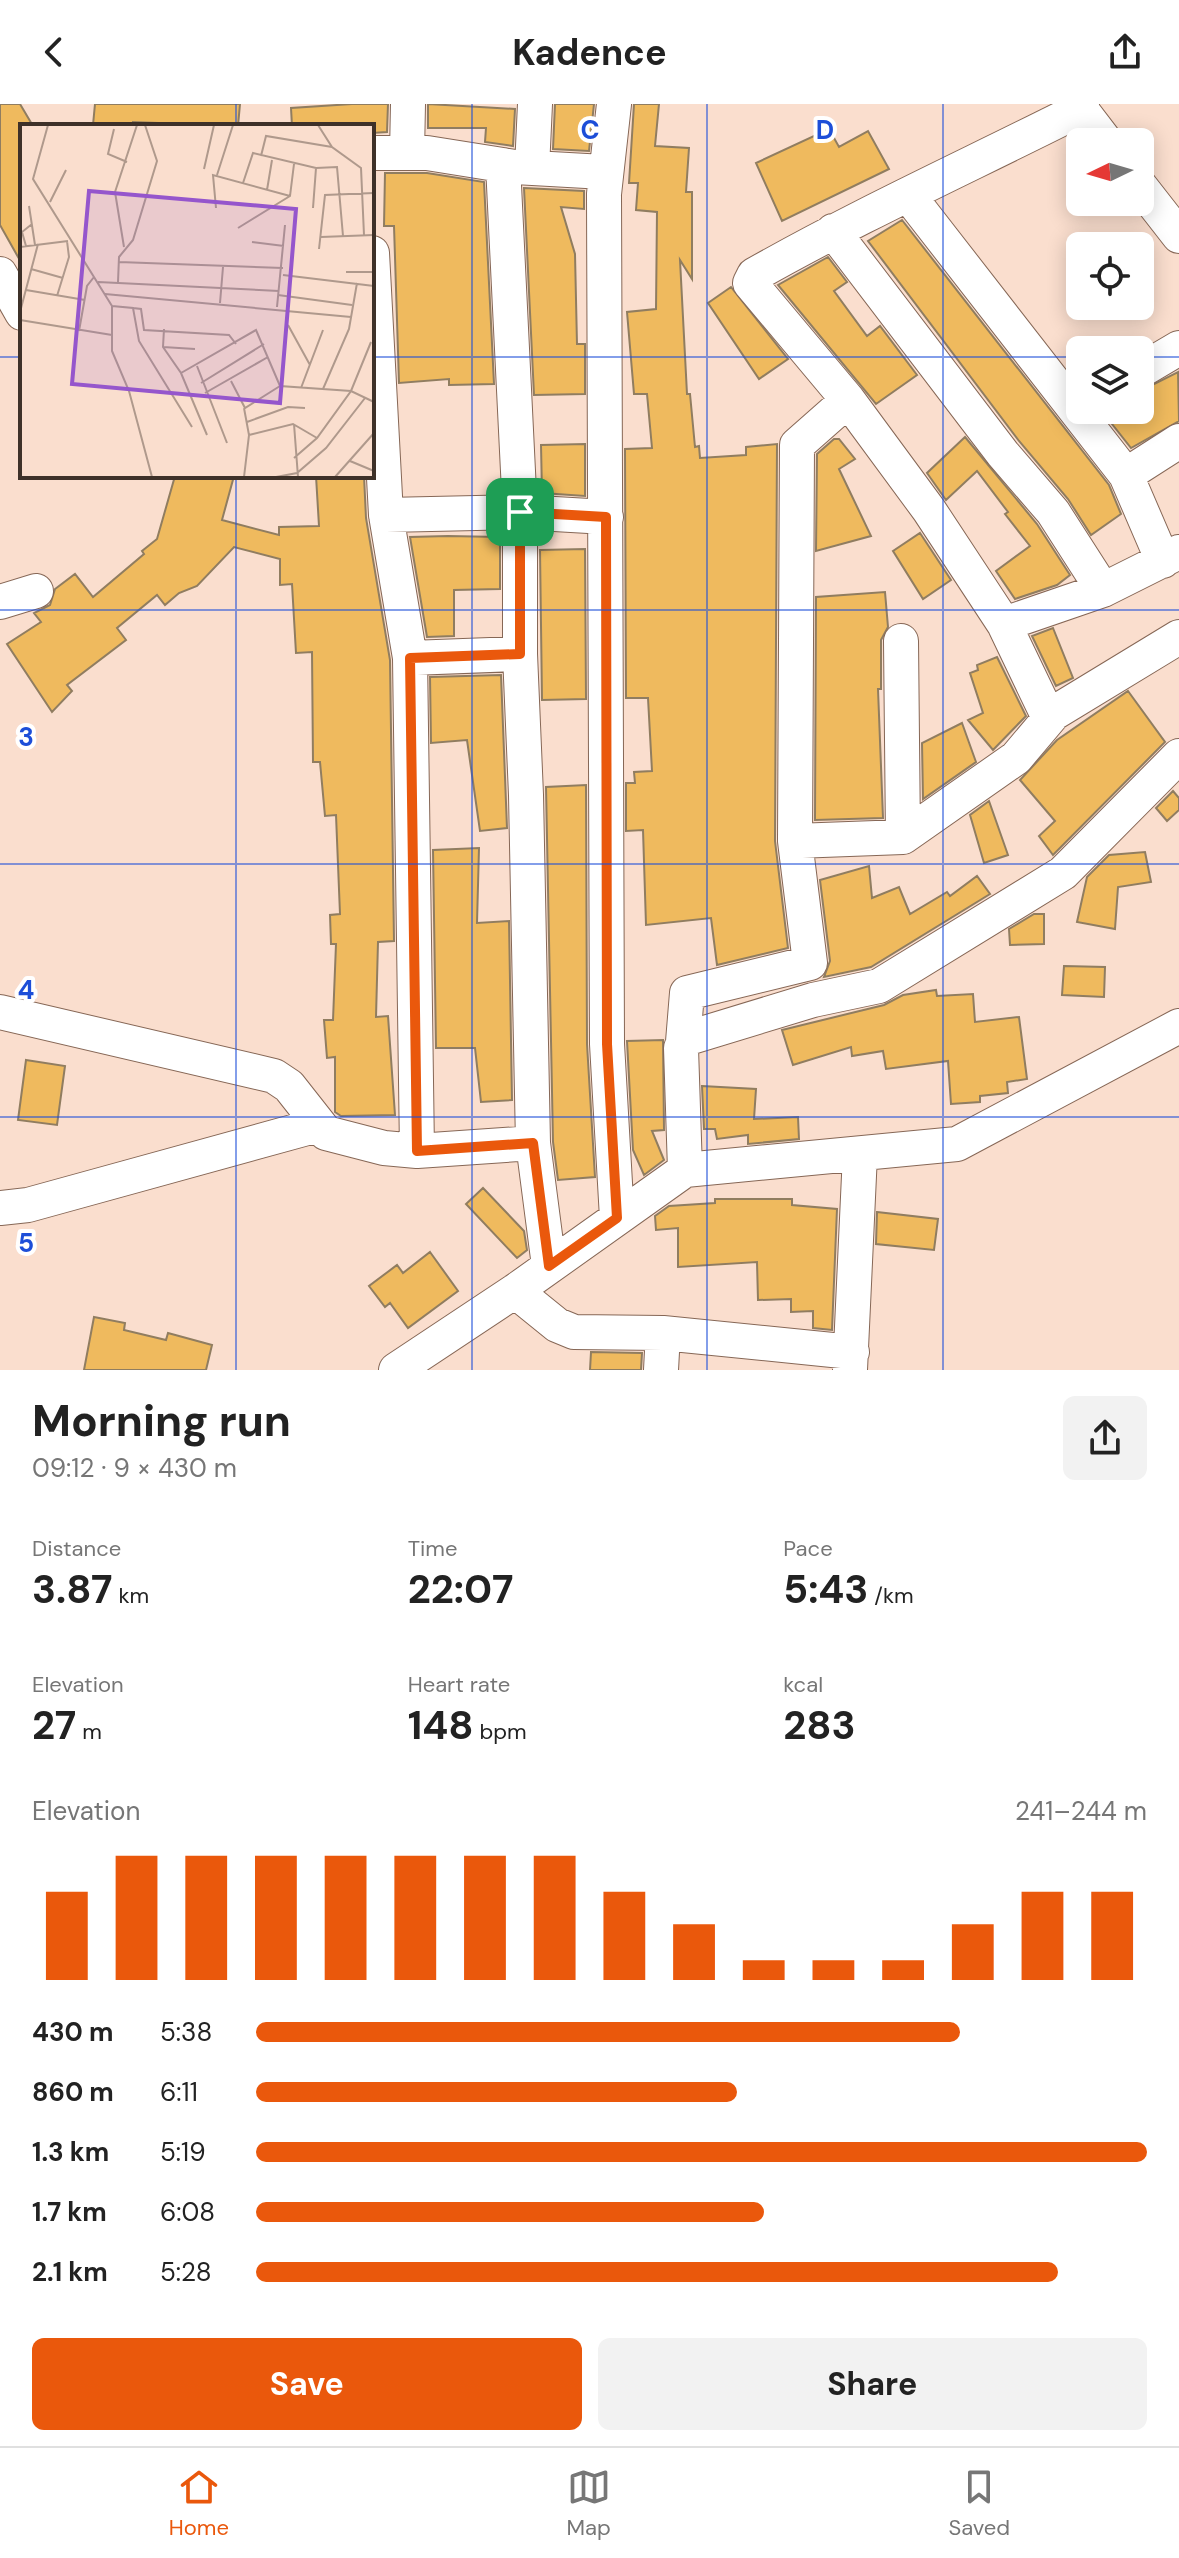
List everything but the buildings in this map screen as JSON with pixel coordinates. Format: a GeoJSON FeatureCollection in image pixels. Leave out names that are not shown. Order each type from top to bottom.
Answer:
{"type":"FeatureCollection","features":[{"type":"Feature","properties":{"kind":"street"},"geometry":{"type":"LineString","coordinates":[[407,153],[408,104]]}},
{"type":"Feature","properties":{"kind":"street"},"geometry":{"type":"LineString","coordinates":[[535,104],[517,166],[520,654],[533,1143],[549,1266]]}},
{"type":"Feature","properties":{"kind":"street"},"geometry":{"type":"LineString","coordinates":[[614,104],[604,172],[607,1044],[617,1218]]}},
{"type":"Feature","properties":{"kind":"street"},"geometry":{"type":"LineString","coordinates":[[1049,718],[1004,624],[929,510],[848,400],[750,283],[754,275],[833,231],[909,196],[1081,106],[1096,128]]}},
{"type":"Feature","properties":{"kind":"street"},"geometry":{"type":"LineString","coordinates":[[374,153],[407,153],[604,172]]}},
{"type":"Feature","properties":{"kind":"street"},"geometry":{"type":"LineString","coordinates":[[909,196],[1066,394]]}},
{"type":"Feature","properties":{"kind":"street"},"geometry":{"type":"LineString","coordinates":[[1154,204],[1179,236]]}},
{"type":"Feature","properties":{"kind":"street"},"geometry":{"type":"LineString","coordinates":[[833,231],[1003,454],[1053,512],[1103,590]]}},
{"type":"Feature","properties":{"kind":"street"},"geometry":{"type":"LineString","coordinates":[[0,274],[20,309]]}},
{"type":"Feature","properties":{"kind":"street"},"geometry":{"type":"LineString","coordinates":[[374,290],[386,515],[410,658],[417,1151]]}},
{"type":"Feature","properties":{"kind":"street"},"geometry":{"type":"LineString","coordinates":[[1154,363],[1179,348]]}},
{"type":"Feature","properties":{"kind":"street"},"geometry":{"type":"LineString","coordinates":[[685,1170],[683,1042],[687,993],[810,963],[795,841],[797,445],[801,437],[848,400]]}},
{"type":"Feature","properties":{"kind":"street"},"geometry":{"type":"LineString","coordinates":[[1004,624],[1103,590],[1171,557],[1126,475],[1089,424]]}},
{"type":"Feature","properties":{"kind":"street"},"geometry":{"type":"LineString","coordinates":[[1126,475],[1179,441]]}},
{"type":"Feature","properties":{"kind":"street"},"geometry":{"type":"LineString","coordinates":[[386,515],[520,512],[606,517]]}},
{"type":"Feature","properties":{"kind":"street"},"geometry":{"type":"LineString","coordinates":[[0,602],[36,591]]}},
{"type":"Feature","properties":{"kind":"street"},"geometry":{"type":"LineString","coordinates":[[795,841],[903,837],[1016,758],[1049,718],[1179,637]]}},
{"type":"Feature","properties":{"kind":"street"},"geometry":{"type":"LineString","coordinates":[[901,641],[903,837]]}},
{"type":"Feature","properties":{"kind":"street"},"geometry":{"type":"LineString","coordinates":[[410,658],[520,654]]}},
{"type":"Feature","properties":{"kind":"street"},"geometry":{"type":"LineString","coordinates":[[683,1042],[813,1000],[879,986],[1063,873],[1179,756]]}},
{"type":"Feature","properties":{"kind":"street"},"geometry":{"type":"LineString","coordinates":[[0,1012],[274,1076],[289,1086],[326,1133],[384,1148],[417,1151],[533,1143]]}},
{"type":"Feature","properties":{"kind":"street"},"geometry":{"type":"LineString","coordinates":[[396,1370],[515,1291],[685,1170],[957,1144],[1179,1026]]}},
{"type":"Feature","properties":{"kind":"street"},"geometry":{"type":"LineString","coordinates":[[0,1208],[28,1205],[318,1125]]}},
{"type":"Feature","properties":{"kind":"street"},"geometry":{"type":"LineString","coordinates":[[515,1291],[564,1329],[663,1333],[851,1361],[860,1154]]}},
{"type":"Feature","properties":{"kind":"street"},"geometry":{"type":"LineString","coordinates":[[661,1370],[663,1333]]}},
{"type":"Feature","properties":{"kind":"route"},"geometry":{"type":"LineString","coordinates":[[520,512],[606,517],[607,1044],[617,1218],[549,1266],[533,1143],[417,1151],[410,658],[520,654],[520,512]]}}]}
